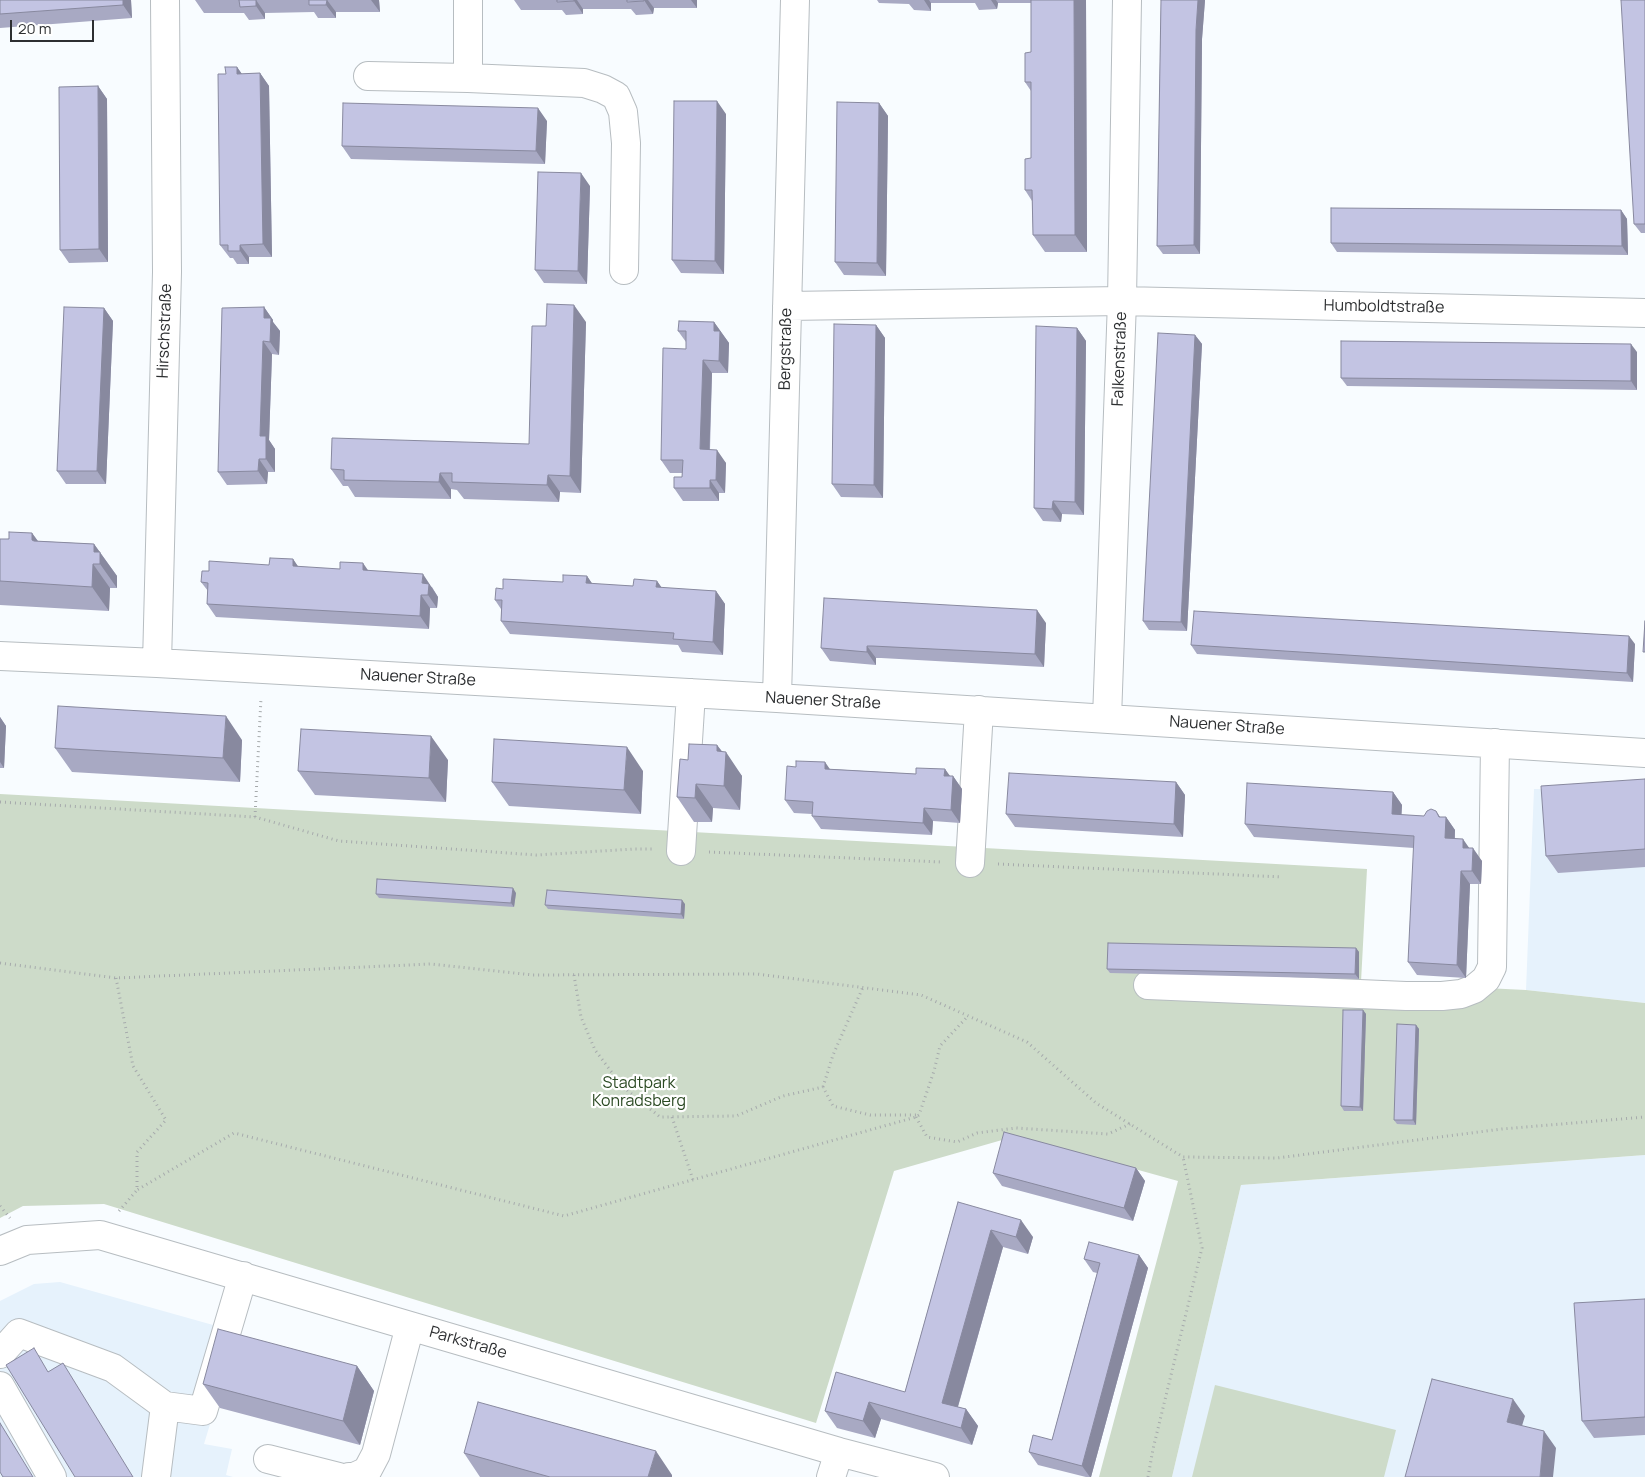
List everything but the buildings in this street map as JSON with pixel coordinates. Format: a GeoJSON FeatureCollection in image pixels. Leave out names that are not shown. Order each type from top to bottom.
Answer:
{"type":"FeatureCollection","features":[{"type":"Feature","properties":{"kind":"street","name":"Hirschstraße"},"geometry":{"type":"LineString","coordinates":[[157,663],[167,272],[166,0]]}},
{"type":"Feature","properties":{"kind":"street"},"geometry":{"type":"LineString","coordinates":[[468,0],[468,78]]}},
{"type":"Feature","properties":{"kind":"street","name":"Bergstraße"},"geometry":{"type":"LineString","coordinates":[[777,698],[795,0]]}},
{"type":"Feature","properties":{"kind":"street","name":"Falkenstraße"},"geometry":{"type":"LineString","coordinates":[[1107,718],[1122,301],[1127,0]]}},
{"type":"Feature","properties":{"kind":"street"},"geometry":{"type":"LineString","coordinates":[[368,76],[584,83],[603,89],[616,96],[623,112],[626,142],[624,270]]}},
{"type":"Feature","properties":{"kind":"street","name":"Humboldtstraße"},"geometry":{"type":"LineString","coordinates":[[787,306],[1122,301],[1645,313]]}},
{"type":"Feature","properties":{"kind":"street","name":"Nauener Straße"},"geometry":{"type":"LineString","coordinates":[[0,656],[777,698],[1645,753]]}},
{"type":"Feature","properties":{"kind":"street"},"geometry":{"type":"LineString","coordinates":[[681,850],[691,693]]}},
{"type":"Feature","properties":{"kind":"street"},"geometry":{"type":"LineString","coordinates":[[970,863],[979,710]]}},
{"type":"Feature","properties":{"kind":"street"},"geometry":{"type":"LineString","coordinates":[[1148,985],[1406,996],[1442,996],[1461,994],[1474,989],[1486,979],[1492,967],[1495,743]]}},
{"type":"Feature","properties":{"kind":"street","name":"Parkstraße"},"geometry":{"type":"LineString","coordinates":[[0,1251],[27,1240],[100,1235],[410,1326],[835,1464],[935,1477]]}},
{"type":"Feature","properties":{"kind":"street"},"geometry":{"type":"LineString","coordinates":[[0,1354],[19,1333],[112,1368],[165,1406],[203,1411],[243,1276]]}},
{"type":"Feature","properties":{"kind":"street"},"geometry":{"type":"LineString","coordinates":[[349,1477],[354,1477],[367,1471],[376,1454],[410,1326]]}},
{"type":"Feature","properties":{"kind":"street"},"geometry":{"type":"LineString","coordinates":[[0,1386],[52,1477]]}},
{"type":"Feature","properties":{"kind":"street"},"geometry":{"type":"LineString","coordinates":[[156,1477],[165,1406]]}},
{"type":"Feature","properties":{"kind":"street"},"geometry":{"type":"LineString","coordinates":[[268,1459],[339,1477]]}},
{"type":"Feature","properties":{"kind":"path"},"geometry":{"type":"LineString","coordinates":[[255,817],[263,669]]}},
{"type":"Feature","properties":{"kind":"path"},"geometry":{"type":"LineString","coordinates":[[0,802],[255,817],[339,841],[536,855],[634,849],[681,850],[1282,877]]}},
{"type":"Feature","properties":{"kind":"path"},"geometry":{"type":"LineString","coordinates":[[0,963],[116,978],[431,964],[532,975],[757,974],[921,995],[1027,1042],[1096,1103],[1183,1157],[1277,1158],[1502,1129],[1645,1118]]}},
{"type":"Feature","properties":{"kind":"path"},"geometry":{"type":"LineString","coordinates":[[574,975],[581,1017],[595,1050],[622,1086],[660,1117],[736,1116],[783,1096],[823,1087]]}},
{"type":"Feature","properties":{"kind":"path"},"geometry":{"type":"LineString","coordinates":[[116,978],[133,1066],[166,1120],[137,1152],[136,1190],[234,1133],[564,1216],[917,1116]]}},
{"type":"Feature","properties":{"kind":"path"},"geometry":{"type":"LineString","coordinates":[[863,987],[833,1055],[823,1087],[833,1106],[870,1114],[917,1116]]}},
{"type":"Feature","properties":{"kind":"path"},"geometry":{"type":"LineString","coordinates":[[968,1016],[940,1046],[934,1071],[917,1116],[927,1137],[957,1142],[977,1133],[1016,1128],[1108,1134],[1130,1124]]}},
{"type":"Feature","properties":{"kind":"path"},"geometry":{"type":"LineString","coordinates":[[672,1118],[693,1180]]}},
{"type":"Feature","properties":{"kind":"path"},"geometry":{"type":"LineString","coordinates":[[1148,1477],[1202,1248],[1183,1157]]}},
{"type":"Feature","properties":{"kind":"shaded area"},"geometry":{"type":"Polygon","coordinates":[[[1534,789],[1645,791],[1645,1003],[1526,990],[1534,789]]]}},
{"type":"Feature","properties":{"kind":"shaded area"},"geometry":{"type":"Polygon","coordinates":[[[1645,1155],[1645,1477],[1172,1477],[1241,1185],[1645,1155]]]}},
{"type":"Feature","properties":{"kind":"shaded area"},"geometry":{"type":"Polygon","coordinates":[[[60,1282],[238,1332],[204,1444],[232,1449],[226,1475],[233,1477],[0,1477],[0,1301],[34,1284],[60,1282]]]}},
{"type":"Feature","properties":{"kind":"green space","name":"Stadtpark Konradsberg"},"geometry":{"type":"Polygon","coordinates":[[[0,794],[1367,869],[1361,982],[1526,990],[1645,1003],[1645,1155],[1241,1185],[1172,1477],[1099,1477],[1178,1181],[1016,1136],[894,1171],[816,1423],[104,1204],[23,1206],[0,1218],[0,794]]]}},
{"type":"Feature","properties":{"kind":"green space"},"geometry":{"type":"Polygon","coordinates":[[[1215,1385],[1396,1430],[1384,1477],[1192,1477],[1215,1385]]]}}]}
